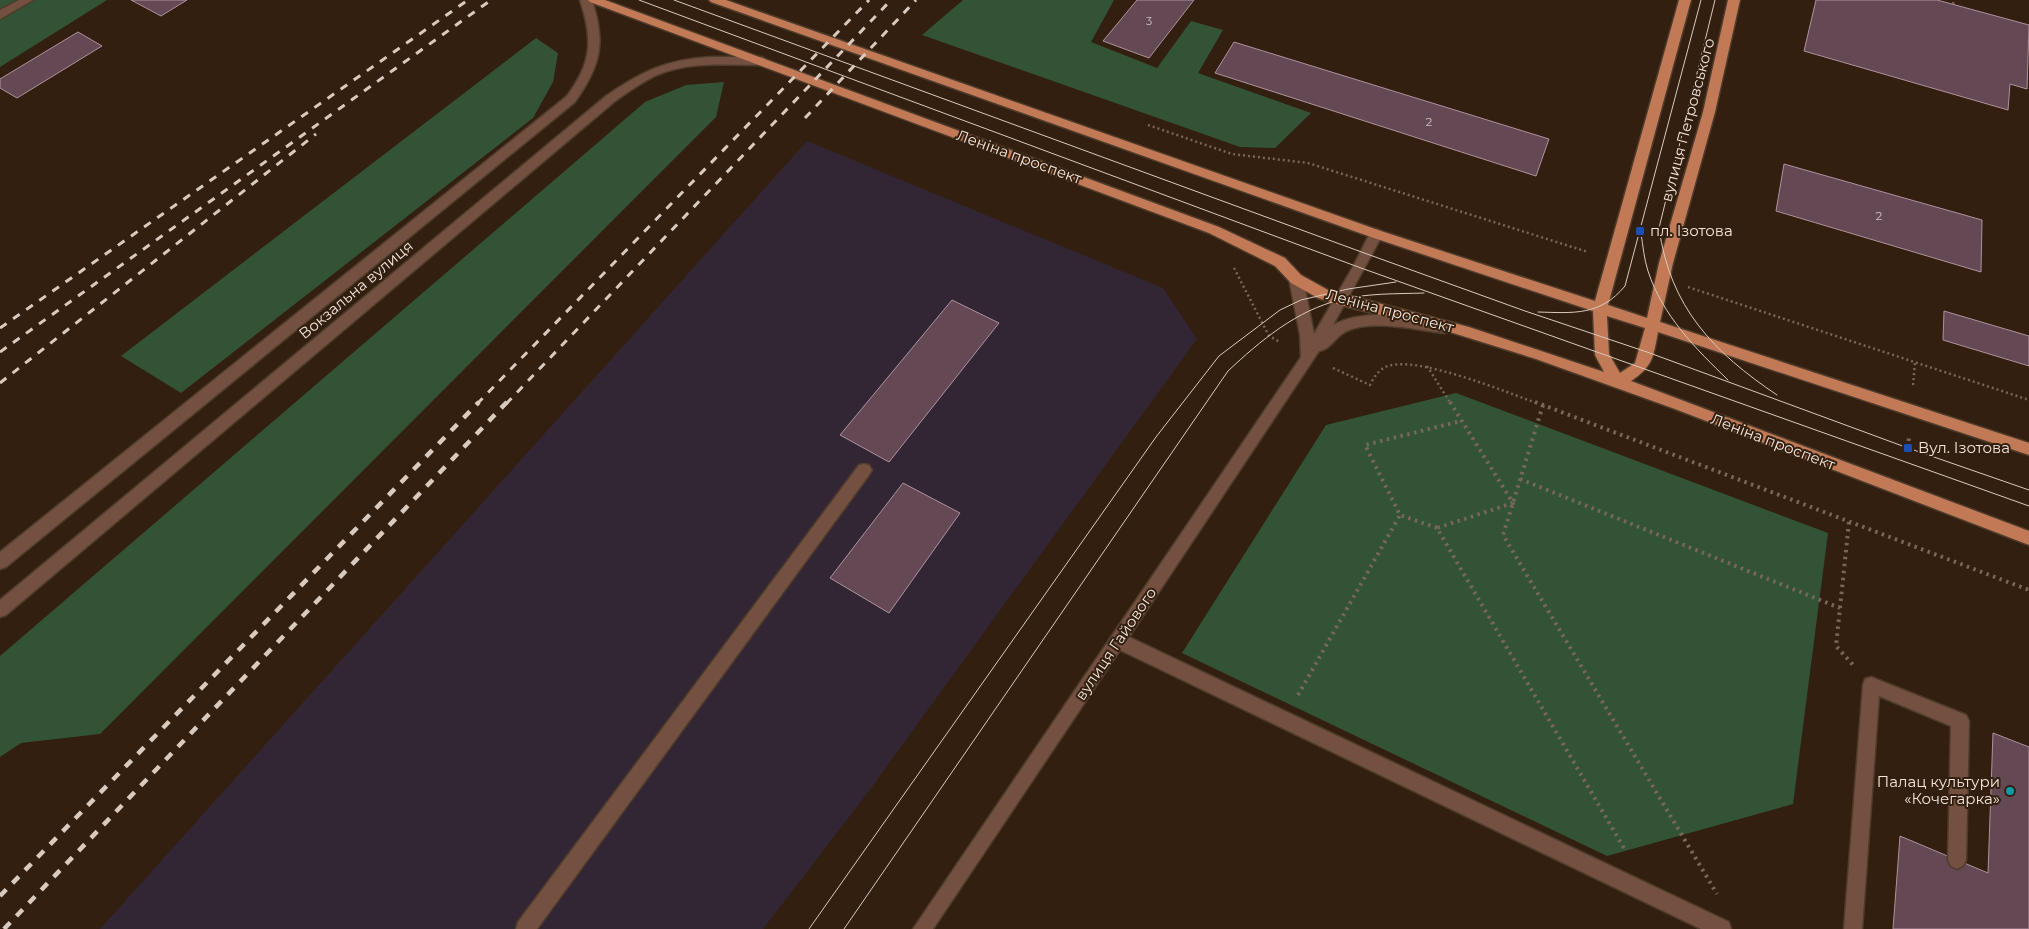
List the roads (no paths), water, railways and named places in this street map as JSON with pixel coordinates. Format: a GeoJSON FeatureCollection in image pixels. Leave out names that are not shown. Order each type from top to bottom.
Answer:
{"type":"FeatureCollection","features":[{"type":"Feature","properties":{"kind":"main road","name":"Леніна проспект"},"geometry":{"type":"LineString","coordinates":[[594,0],[1214,230],[1280,262],[1296,279],[1323,294],[1340,300],[1467,331],[1618,382],[2029,538]]}},
{"type":"Feature","properties":{"kind":"main road"},"geometry":{"type":"LineString","coordinates":[[715,0],[1376,234],[2029,449]]}},
{"type":"Feature","properties":{"kind":"main road"},"geometry":{"type":"LineString","coordinates":[[1618,382],[1602,355],[1600,308],[1685,0]]}},
{"type":"Feature","properties":{"kind":"main road","name":"вулиця Петровського"},"geometry":{"type":"LineString","coordinates":[[1618,382],[1641,367],[1647,352],[1662,277],[1709,112],[1734,0]]}},
{"type":"Feature","properties":{"kind":"street"},"geometry":{"type":"LineString","coordinates":[[0,15],[27,0]]}},
{"type":"Feature","properties":{"kind":"street","name":"Вокзальна вулиця"},"geometry":{"type":"LineString","coordinates":[[0,562],[571,99],[585,82],[593,64],[595,44],[593,19],[586,0]]}},
{"type":"Feature","properties":{"kind":"street","name":"Вокзальна вулиця"},"geometry":{"type":"LineString","coordinates":[[0,610],[610,100],[635,82],[659,70],[708,61],[762,62]]}},
{"type":"Feature","properties":{"kind":"street"},"geometry":{"type":"LineString","coordinates":[[1308,358],[1340,300],[1361,268],[1376,234]]}},
{"type":"Feature","properties":{"kind":"street"},"geometry":{"type":"LineString","coordinates":[[1296,279],[1307,335],[1308,358]]}},
{"type":"Feature","properties":{"kind":"street"},"geometry":{"type":"LineString","coordinates":[[1308,358],[1330,334],[1343,326],[1362,322],[1396,322],[1467,331]]}},
{"type":"Feature","properties":{"kind":"street","name":"вулиця Гайового"},"geometry":{"type":"LineString","coordinates":[[922,929],[1119,641],[1308,358]]}},
{"type":"Feature","properties":{"kind":"street"},"geometry":{"type":"LineString","coordinates":[[525,929],[864,470]]}},
{"type":"Feature","properties":{"kind":"street"},"geometry":{"type":"LineString","coordinates":[[1119,641],[1722,929]]}},
{"type":"Feature","properties":{"kind":"street"},"geometry":{"type":"LineString","coordinates":[[1853,929],[1871,685],[1960,721],[1957,860]]}},
{"type":"Feature","properties":{"kind":"tram line"},"geometry":{"type":"LineString","coordinates":[[639,0],[1361,268],[2029,506]]}},
{"type":"Feature","properties":{"kind":"tram line"},"geometry":{"type":"LineString","coordinates":[[674,0],[1367,254],[1525,311],[1647,352],[1908,448],[2029,490]]}},
{"type":"Feature","properties":{"kind":"tram line"},"geometry":{"type":"LineString","coordinates":[[1538,312],[1563,313],[1586,311],[1606,303],[1625,286],[1701,0]]}},
{"type":"Feature","properties":{"kind":"tram line"},"geometry":{"type":"LineString","coordinates":[[1715,0],[1659,228],[1673,281],[1684,304],[1698,325],[1733,362],[1777,395]]}},
{"type":"Feature","properties":{"kind":"tram line"},"geometry":{"type":"LineString","coordinates":[[1641,233],[1648,271],[1662,302],[1681,330],[1728,380]]}},
{"type":"Feature","properties":{"kind":"tram line"},"geometry":{"type":"LineString","coordinates":[[809,929],[1156,437],[1219,356],[1280,310],[1301,300],[1348,289],[1396,282]]}},
{"type":"Feature","properties":{"kind":"tram line"},"geometry":{"type":"LineString","coordinates":[[844,929],[1228,371],[1280,328],[1309,311],[1324,305],[1361,296],[1424,293]]}},
{"type":"Feature","properties":{"kind":"railway"},"geometry":{"type":"LineString","coordinates":[[0,328],[468,0]]}},
{"type":"Feature","properties":{"kind":"railway"},"geometry":{"type":"LineString","coordinates":[[0,352],[491,0]]}},
{"type":"Feature","properties":{"kind":"railway"},"geometry":{"type":"LineString","coordinates":[[477,404],[869,0]]}},
{"type":"Feature","properties":{"kind":"railway"},"geometry":{"type":"LineString","coordinates":[[506,404],[891,0]]}},
{"type":"Feature","properties":{"kind":"railway"},"geometry":{"type":"LineString","coordinates":[[805,118],[916,0]]}},
{"type":"Feature","properties":{"kind":"railway"},"geometry":{"type":"LineString","coordinates":[[0,383],[316,134]]}},
{"type":"Feature","properties":{"kind":"railway"},"geometry":{"type":"LineString","coordinates":[[0,896],[479,402]]}},
{"type":"Feature","properties":{"kind":"railway"},"geometry":{"type":"LineString","coordinates":[[4,929],[507,402]]}},
{"type":"Feature","properties":{"kind":"place","name":"пл. Ізотова"},"geometry":{"type":"Point","coordinates":[1640,231]}},
{"type":"Feature","properties":{"kind":"place","name":"Вул. Ізотова"},"geometry":{"type":"Point","coordinates":[1908,448]}},
{"type":"Feature","properties":{"kind":"place","name":"Палац культури «Кочегарка»"},"geometry":{"type":"Point","coordinates":[2010,791]}}]}
